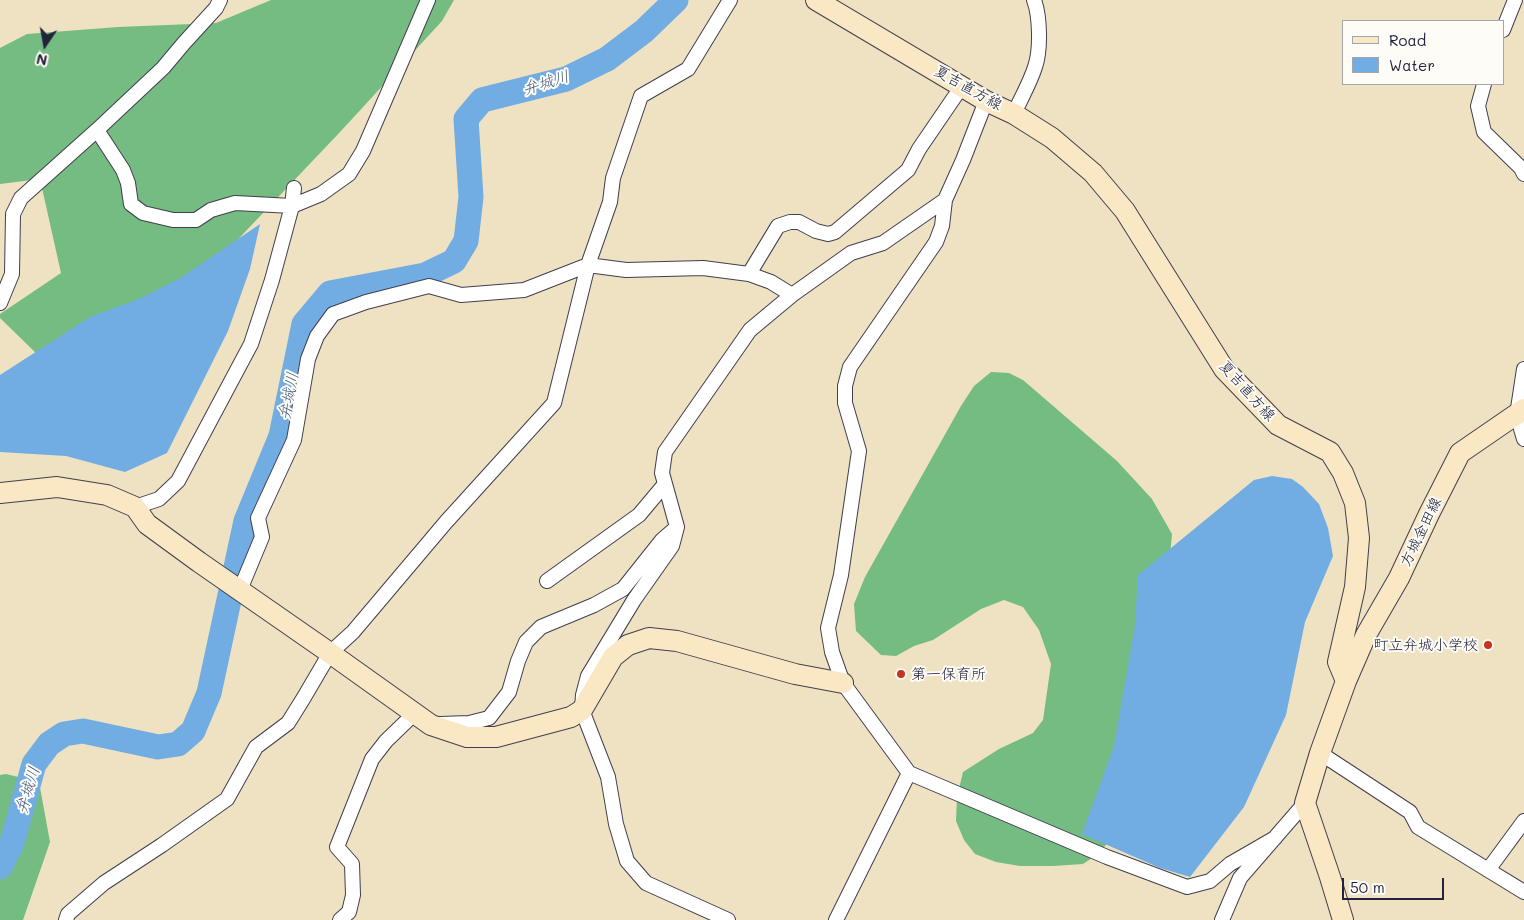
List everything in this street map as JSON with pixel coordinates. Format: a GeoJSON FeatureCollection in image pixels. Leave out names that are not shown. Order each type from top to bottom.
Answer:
{"type":"FeatureCollection","features":[{"type":"Feature","properties":{"kind":"main road","name":"夏吉直方線"},"geometry":{"type":"LineString","coordinates":[[816,0],[986,101],[1014,114],[1052,138],[1093,173],[1125,210],[1224,369],[1278,425],[1330,452],[1344,473],[1355,503],[1359,538],[1355,587],[1338,662],[1346,681]]}},
{"type":"Feature","properties":{"kind":"main road","name":"方城金田線"},"geometry":{"type":"LineString","coordinates":[[1346,681],[1366,636],[1399,578],[1460,454],[1520,412]]}},
{"type":"Feature","properties":{"kind":"main road"},"geometry":{"type":"LineString","coordinates":[[0,493],[57,487],[107,495],[135,507],[147,524],[431,725],[468,737],[496,737],[571,717],[582,710],[613,657],[628,645],[649,638],[677,640],[795,674],[843,683]]}},
{"type":"Feature","properties":{"kind":"main road"},"geometry":{"type":"LineString","coordinates":[[1343,920],[1305,803],[1320,752],[1346,681]]}},
{"type":"Feature","properties":{"kind":"street"},"geometry":{"type":"LineString","coordinates":[[0,304],[12,274],[13,214],[21,198],[163,68],[216,8],[220,0]]}},
{"type":"Feature","properties":{"kind":"street"},"geometry":{"type":"LineString","coordinates":[[96,130],[123,170],[128,183],[131,204],[143,213],[173,220],[196,220],[211,210],[234,203],[292,206],[322,194],[349,174],[363,151],[428,0]]}},
{"type":"Feature","properties":{"kind":"street"},"geometry":{"type":"LineString","coordinates":[[66,920],[68,914],[104,882],[162,845],[227,798],[256,747],[288,722],[330,653],[353,632],[446,522],[554,403],[588,266],[610,202],[613,178],[641,96],[688,69],[730,0]]}},
{"type":"Feature","properties":{"kind":"street"},"geometry":{"type":"LineString","coordinates":[[1014,114],[1036,65],[1040,29],[1034,0]]}},
{"type":"Feature","properties":{"kind":"street"},"geometry":{"type":"LineString","coordinates":[[1504,28],[1515,0]]}},
{"type":"Feature","properties":{"kind":"street"},"geometry":{"type":"LineString","coordinates":[[1484,85],[1478,106],[1484,132],[1523,168]]}},
{"type":"Feature","properties":{"kind":"street"},"geometry":{"type":"LineString","coordinates":[[749,274],[778,226],[790,222],[799,222],[816,231],[828,234],[836,232],[908,170],[919,149],[962,86]]}},
{"type":"Feature","properties":{"kind":"street"},"geometry":{"type":"LineString","coordinates":[[986,101],[945,200],[942,226],[936,242],[850,367],[845,386],[845,403],[859,451],[841,574],[828,628],[832,652],[843,683],[909,773],[1107,857],[1187,887],[1210,881],[1230,864],[1275,838]]}},
{"type":"Feature","properties":{"kind":"street"},"geometry":{"type":"LineString","coordinates":[[135,507],[159,499],[178,481],[251,344],[272,280],[292,206],[294,188]]}},
{"type":"Feature","properties":{"kind":"street"},"geometry":{"type":"LineString","coordinates":[[728,920],[646,883],[627,861],[616,824],[608,777],[582,710],[583,694],[588,676],[634,600],[672,546],[677,527],[662,473],[665,452],[750,330],[792,295],[851,254],[883,243],[945,200]]}},
{"type":"Feature","properties":{"kind":"street"},"geometry":{"type":"LineString","coordinates":[[240,590],[262,537],[258,518],[294,440],[308,359],[317,336],[333,314],[366,302],[429,286],[461,295],[524,290],[588,266],[626,270],[703,268],[749,274],[771,282],[792,295]]}},
{"type":"Feature","properties":{"kind":"street"},"geometry":{"type":"LineString","coordinates":[[1524,369],[1520,412],[1524,439]]}},
{"type":"Feature","properties":{"kind":"street"},"geometry":{"type":"LineString","coordinates":[[547,581],[639,515],[665,484]]}},
{"type":"Feature","properties":{"kind":"street"},"geometry":{"type":"LineString","coordinates":[[431,725],[469,723],[489,718],[509,692],[526,642],[541,627],[594,605],[623,589],[662,540],[677,527]]}},
{"type":"Feature","properties":{"kind":"street"},"geometry":{"type":"LineString","coordinates":[[340,920],[349,912],[353,895],[352,864],[338,846],[372,758],[386,741],[415,713]]}},
{"type":"Feature","properties":{"kind":"street"},"geometry":{"type":"LineString","coordinates":[[1320,752],[1410,812],[1418,827],[1524,892]]}},
{"type":"Feature","properties":{"kind":"street"},"geometry":{"type":"LineString","coordinates":[[836,920],[909,773]]}},
{"type":"Feature","properties":{"kind":"street"},"geometry":{"type":"LineString","coordinates":[[1222,920],[1240,878],[1305,803]]}},
{"type":"Feature","properties":{"kind":"street"},"geometry":{"type":"LineString","coordinates":[[1488,870],[1524,821]]}},
{"type":"Feature","properties":{"kind":"green space"},"geometry":{"type":"Polygon","coordinates":[[[271,0],[454,0],[442,21],[341,131],[129,354],[38,355],[0,318],[0,314],[61,273],[40,179],[0,184],[0,48],[27,34],[118,27],[216,23],[271,0]]]}},
{"type":"Feature","properties":{"kind":"green space"},"geometry":{"type":"Polygon","coordinates":[[[991,372],[1009,373],[1023,380],[1117,461],[1152,499],[1172,534],[1170,556],[1112,838],[1098,854],[1083,864],[1020,866],[996,862],[975,854],[964,840],[956,821],[957,797],[963,772],[999,749],[1033,733],[1043,720],[1051,664],[1039,630],[1023,607],[1004,600],[981,609],[933,640],[914,646],[896,656],[881,655],[856,631],[854,604],[865,577],[961,406],[974,386],[991,372]]]}},
{"type":"Feature","properties":{"kind":"green space"},"geometry":{"type":"Polygon","coordinates":[[[6,774],[39,782],[50,842],[23,920],[0,920],[0,775],[6,774]]]}},
{"type":"Feature","properties":{"kind":"water"},"geometry":{"type":"Polygon","coordinates":[[[260,224],[250,269],[228,331],[167,453],[125,472],[66,456],[0,452],[0,375],[90,317],[139,299],[182,277],[260,224]]]}},
{"type":"Feature","properties":{"kind":"water"},"geometry":{"type":"Polygon","coordinates":[[[1272,476],[1292,479],[1303,487],[1319,504],[1328,528],[1333,556],[1305,622],[1286,715],[1244,807],[1190,877],[1160,868],[1082,834],[1114,746],[1135,625],[1138,575],[1254,480],[1272,476]]]}},
{"type":"Feature","properties":{"kind":"waterway","name":"弁城川"},"geometry":{"type":"LineString","coordinates":[[0,867],[12,843],[34,764],[49,744],[64,734],[83,731],[158,747],[178,744],[193,731],[209,693],[246,521],[281,436],[304,324],[330,293],[425,275],[454,261],[466,241],[471,197],[466,119],[482,100],[566,79],[607,59],[644,31],[676,0]]}},
{"type":"Feature","properties":{"kind":"place","name":"町立弁城小学校"},"geometry":{"type":"Point","coordinates":[1488,645]}},
{"type":"Feature","properties":{"kind":"place","name":"第一保育所"},"geometry":{"type":"Point","coordinates":[901,674]}}]}
